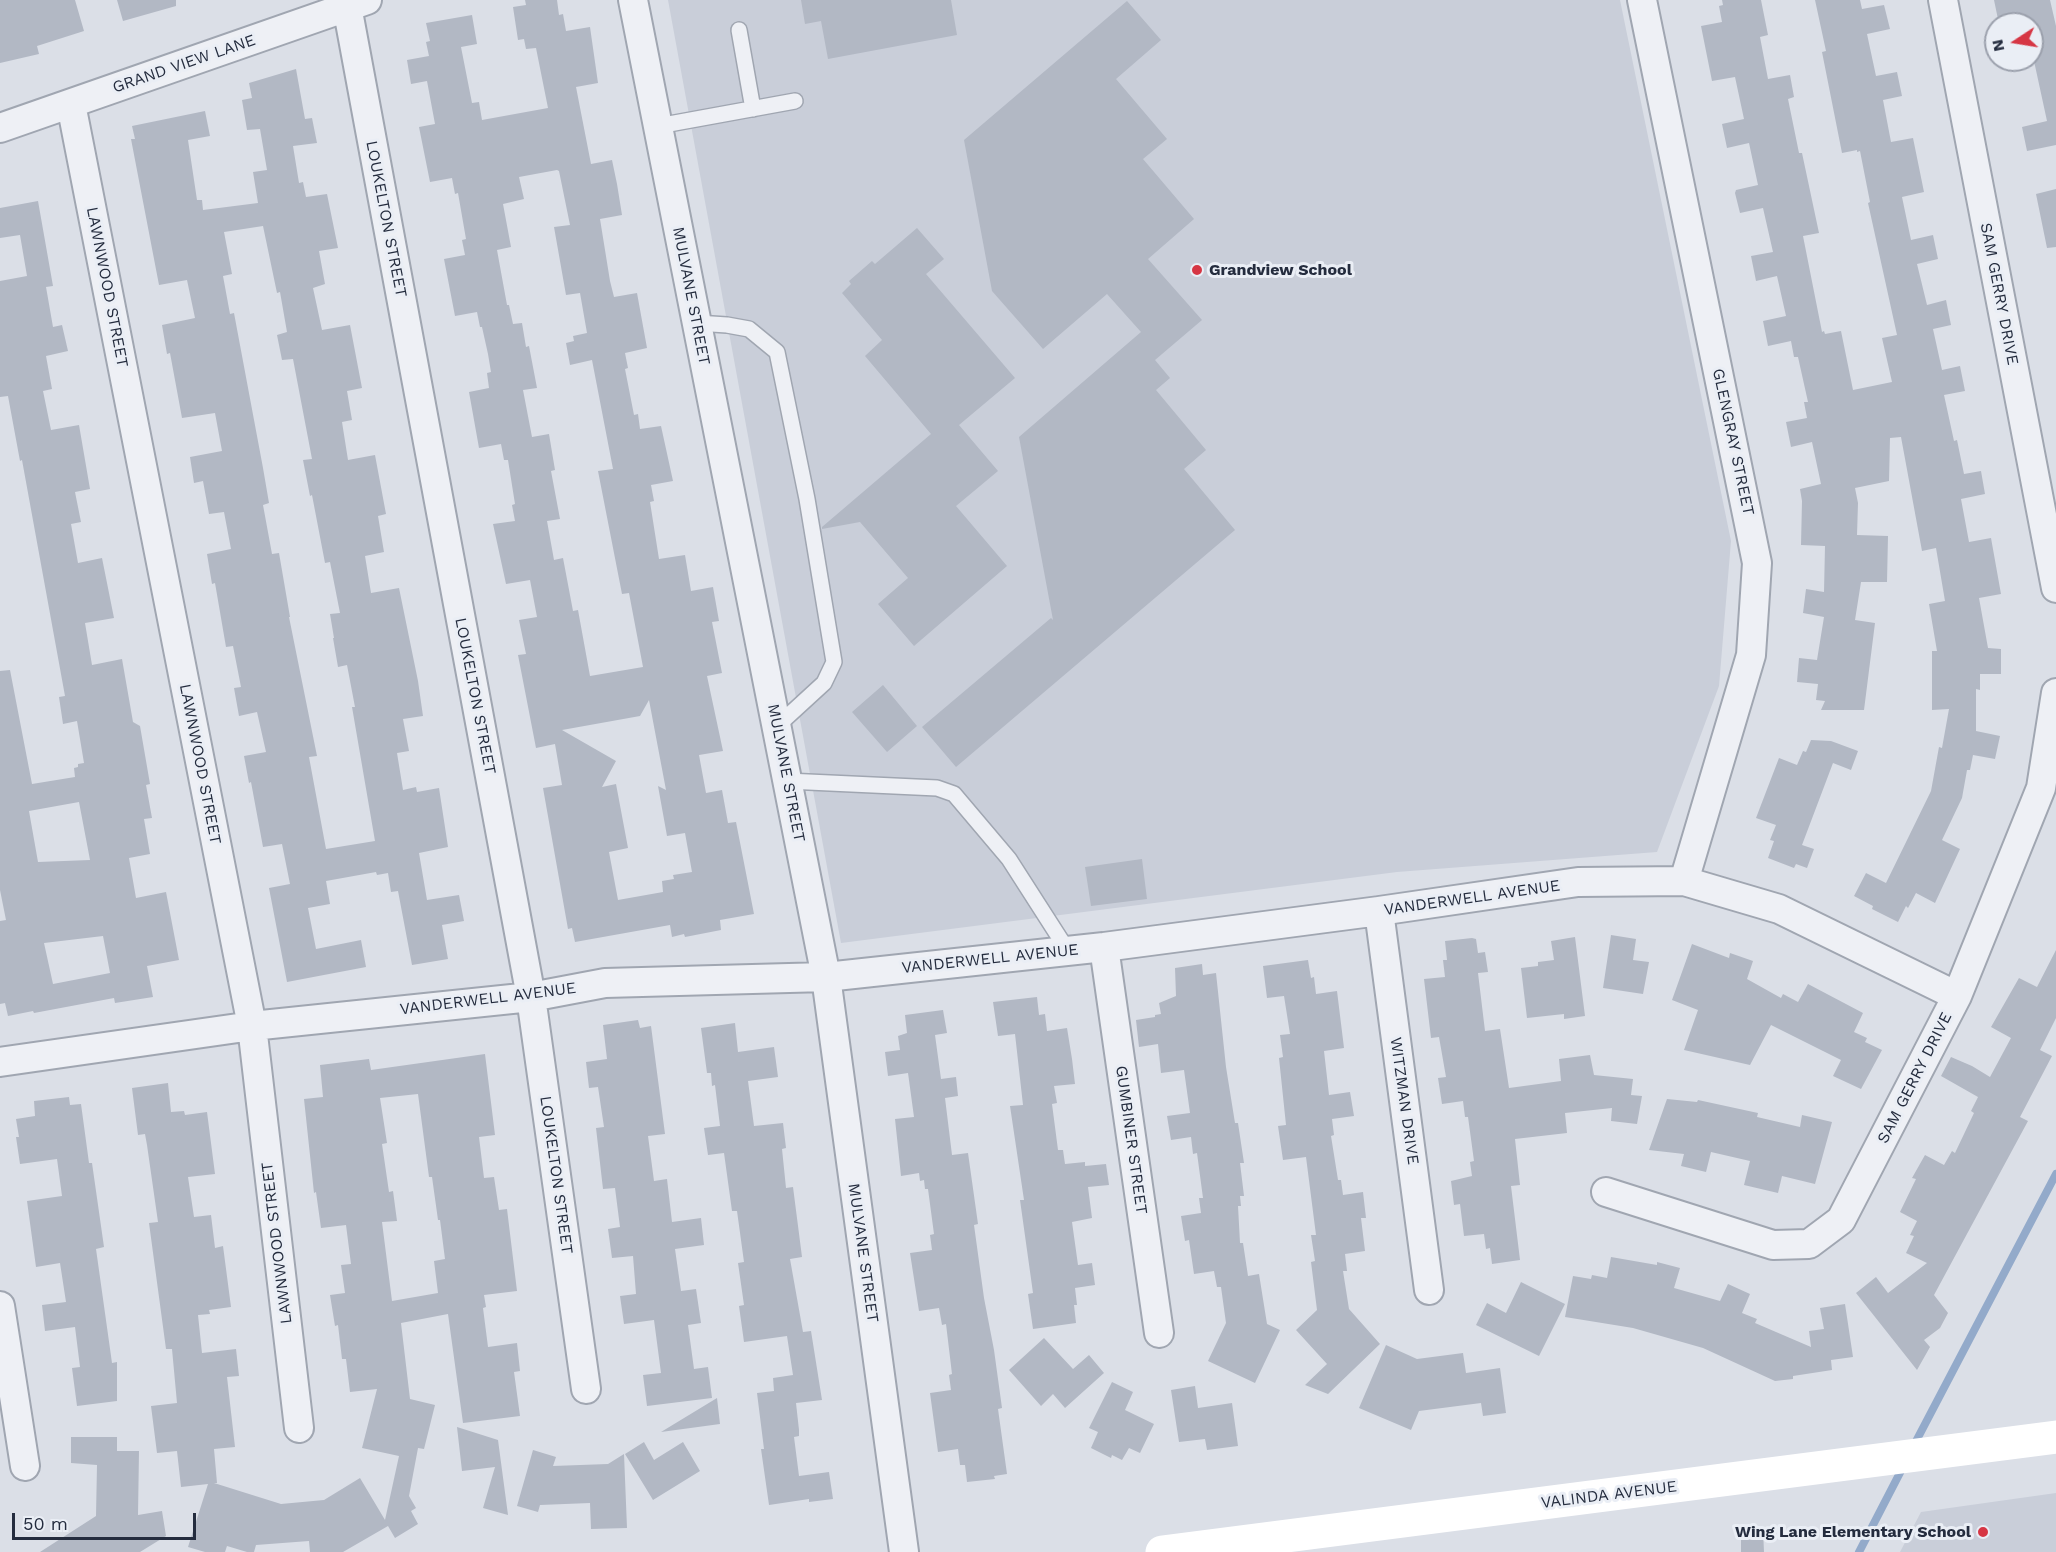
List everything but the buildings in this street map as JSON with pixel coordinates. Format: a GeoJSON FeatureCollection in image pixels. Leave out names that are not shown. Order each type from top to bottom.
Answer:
{"type":"FeatureCollection","features":[{"type":"Feature","properties":{"kind":"main road","name":"VALINDA AVENUE"},"geometry":{"type":"LineString","coordinates":[[1162,1552],[2056,1437]]}},
{"type":"Feature","properties":{"kind":"street","name":"MULVANE STREET"},"geometry":{"type":"LineString","coordinates":[[633,0],[826,977],[904,1552]]}},
{"type":"Feature","properties":{"kind":"street","name":"GLENGRAY STREET"},"geometry":{"type":"LineString","coordinates":[[1642,0],[1757,563],[1751,655],[1684,881]]}},
{"type":"Feature","properties":{"kind":"street","name":"SAM GERRY DRIVE"},"geometry":{"type":"LineString","coordinates":[[1943,0],[2056,588]]}},
{"type":"Feature","properties":{"kind":"street","name":"GRAND VIEW LANE"},"geometry":{"type":"LineString","coordinates":[[0,128],[357,3]]}},
{"type":"Feature","properties":{"kind":"street","name":"LOUKELTON STREET"},"geometry":{"type":"LineString","coordinates":[[357,3],[531,997],[586,1389]]}},
{"type":"Feature","properties":{"kind":"street","name":"LAWNWOOD STREET"},"geometry":{"type":"LineString","coordinates":[[71,104],[252,1026],[299,1428]]}},
{"type":"Feature","properties":{"kind":"street","name":"SAM GERRY DRIVE"},"geometry":{"type":"LineString","coordinates":[[1606,1192],[1773,1245],[1809,1244],[1841,1220],[1957,996],[2041,788],[2056,693]]}},
{"type":"Feature","properties":{"kind":"street","name":"VANDERWELL AVENUE"},"geometry":{"type":"LineString","coordinates":[[0,1062],[252,1026],[531,997],[605,983],[826,977],[1104,947],[1578,882],[1684,881],[1779,909],[1957,996]]}},
{"type":"Feature","properties":{"kind":"street","name":"WITZMAN DRIVE"},"geometry":{"type":"LineString","coordinates":[[1379,911],[1429,1290]]}},
{"type":"Feature","properties":{"kind":"street","name":"GUMBINER STREET"},"geometry":{"type":"LineString","coordinates":[[1104,947],[1159,1333]]}},
{"type":"Feature","properties":{"kind":"street"},"geometry":{"type":"LineString","coordinates":[[0,1306],[24,1466]]}},
{"type":"Feature","properties":{"kind":"lane"},"geometry":{"type":"LineString","coordinates":[[739,30],[753,109]]}},
{"type":"Feature","properties":{"kind":"lane"},"geometry":{"type":"LineString","coordinates":[[658,126],[795,101]]}},
{"type":"Feature","properties":{"kind":"lane"},"geometry":{"type":"LineString","coordinates":[[696,323],[749,329],[777,352],[807,499],[834,662],[824,683],[776,727]]}},
{"type":"Feature","properties":{"kind":"lane"},"geometry":{"type":"LineString","coordinates":[[787,781],[937,788],[954,794],[1009,860],[1068,951]]}},
{"type":"Feature","properties":{"kind":"shaded area","name":"Grandview School"},"geometry":{"type":"Polygon","coordinates":[[[668,0],[1620,0],[1731,541],[1719,686],[1657,852],[1397,872],[841,943],[668,0]]]}},
{"type":"Feature","properties":{"kind":"shaded area","name":"Wing Lane Elementary School"},"geometry":{"type":"Polygon","coordinates":[[[2056,1493],[2056,1552],[1900,1552],[1921,1512],[2056,1493]]]}},
{"type":"Feature","properties":{"kind":"waterway"},"geometry":{"type":"LineString","coordinates":[[1913,1447],[2056,1174]]}},
{"type":"Feature","properties":{"kind":"waterway"},"geometry":{"type":"LineString","coordinates":[[1859,1552],[1904,1465]]}},
{"type":"Feature","properties":{"kind":"place","name":"Grandview School"},"geometry":{"type":"Point","coordinates":[1197,270]}},
{"type":"Feature","properties":{"kind":"place","name":"Wing Lane Elementary School"},"geometry":{"type":"Point","coordinates":[1983,1532]}}]}
